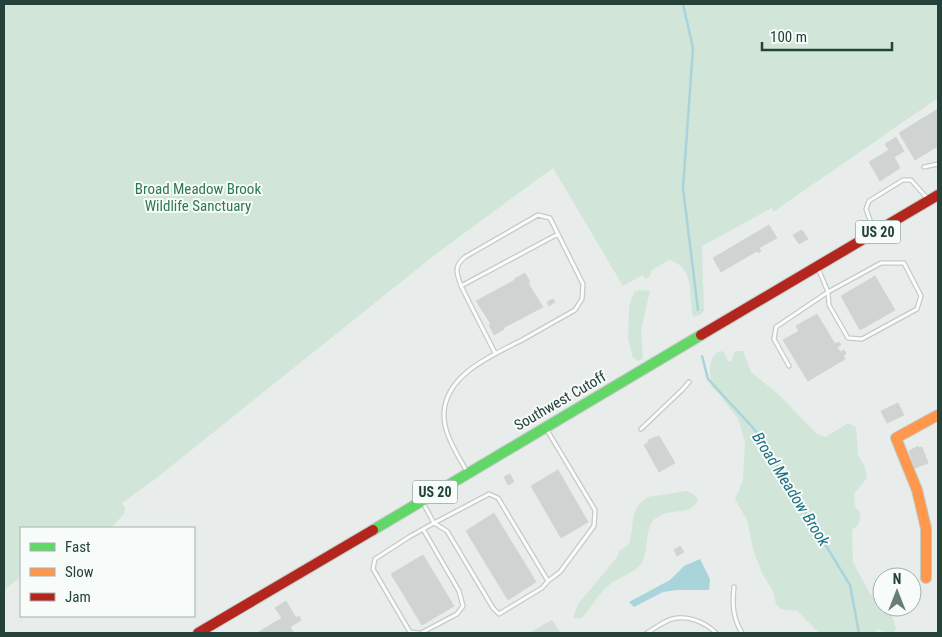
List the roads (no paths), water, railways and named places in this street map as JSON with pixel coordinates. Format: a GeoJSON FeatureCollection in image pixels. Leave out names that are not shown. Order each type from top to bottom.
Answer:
{"type":"FeatureCollection","features":[{"type":"Feature","properties":{"kind":"main road","name":"Southwest Cutoff"},"geometry":{"type":"LineString","coordinates":[[198,633],[938,195]]}},
{"type":"Feature","properties":{"kind":"main road"},"geometry":{"type":"LineString","coordinates":[[926,578],[926,528],[917,490],[896,438],[938,415]]}},
{"type":"Feature","properties":{"kind":"lane"},"geometry":{"type":"LineString","coordinates":[[924,166],[938,164]]}},
{"type":"Feature","properties":{"kind":"lane"},"geometry":{"type":"LineString","coordinates":[[874,234],[866,209],[870,201],[903,180],[911,180],[929,201]]}},
{"type":"Feature","properties":{"kind":"lane"},"geometry":{"type":"LineString","coordinates":[[468,473],[445,426],[444,412],[447,400],[459,380],[476,365],[495,353],[575,310],[583,292],[583,284],[550,218],[538,215],[465,257],[458,263],[456,269],[461,286],[495,353]]}},
{"type":"Feature","properties":{"kind":"lane"},"geometry":{"type":"LineString","coordinates":[[461,286],[558,234]]}},
{"type":"Feature","properties":{"kind":"lane"},"geometry":{"type":"LineString","coordinates":[[789,366],[774,339],[776,327],[828,292],[881,263],[904,263],[920,296],[917,309],[862,339],[848,338],[829,306],[828,292],[817,268]]}},
{"type":"Feature","properties":{"kind":"lane"},"geometry":{"type":"LineString","coordinates":[[641,429],[689,382]]}},
{"type":"Feature","properties":{"kind":"lane"},"geometry":{"type":"LineString","coordinates":[[422,501],[434,523],[447,531],[493,608],[500,614],[542,588],[548,580],[560,572],[594,526],[596,510],[545,427]]}},
{"type":"Feature","properties":{"kind":"lane"},"geometry":{"type":"LineString","coordinates":[[423,529],[459,591],[463,606],[457,614],[420,633],[410,632],[373,569],[375,559],[423,529],[488,494],[498,498],[548,580]]}},
{"type":"Feature","properties":{"kind":"lane"},"geometry":{"type":"LineString","coordinates":[[734,587],[732,606],[742,633]]}},
{"type":"Feature","properties":{"kind":"lane"},"geometry":{"type":"LineString","coordinates":[[647,633],[672,619],[693,619],[710,627],[716,633]]}},
{"type":"Feature","properties":{"kind":"water"},"geometry":{"type":"Polygon","coordinates":[[[700,559],[710,579],[709,590],[663,592],[634,607],[629,602],[670,580],[684,566],[700,559]]]}},
{"type":"Feature","properties":{"kind":"waterway","name":"Broad Meadow Brook"},"geometry":{"type":"LineString","coordinates":[[683,4],[693,48],[683,188],[698,310]]}},
{"type":"Feature","properties":{"kind":"waterway","name":"Broad Meadow Brook"},"geometry":{"type":"LineString","coordinates":[[702,356],[708,379],[755,430],[850,585],[859,633]]}},
{"type":"Feature","properties":{"kind":"park label","name":"Broad Meadow Brook Wildlife Sanctuary"},"geometry":{"type":"Point","coordinates":[198,198]}}]}
